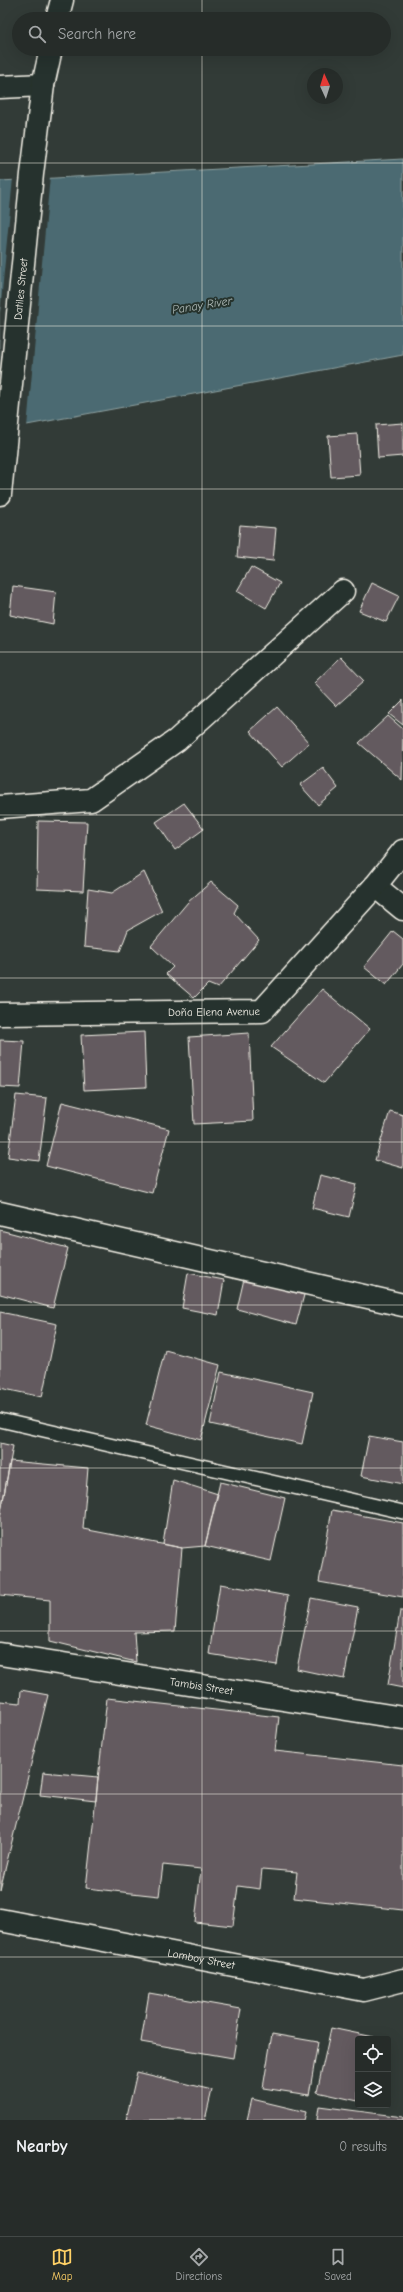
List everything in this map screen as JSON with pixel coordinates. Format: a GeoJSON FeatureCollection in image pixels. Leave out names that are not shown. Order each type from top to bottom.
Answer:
{"type":"FeatureCollection","features":[{"type":"Feature","properties":{"kind":"street"},"geometry":{"type":"LineString","coordinates":[[59,12],[62,0]]}},
{"type":"Feature","properties":{"kind":"street","name":"Datiles Street"},"geometry":{"type":"LineString","coordinates":[[0,494],[32,174],[43,85],[49,56]]}},
{"type":"Feature","properties":{"kind":"street"},"geometry":{"type":"LineString","coordinates":[[0,87],[43,85]]}},
{"type":"Feature","properties":{"kind":"street"},"geometry":{"type":"LineString","coordinates":[[0,807],[91,800],[177,740],[343,591]]}},
{"type":"Feature","properties":{"kind":"street","name":"Doña Elena Avenue"},"geometry":{"type":"LineString","coordinates":[[0,1014],[262,1012],[375,886],[403,851]]}},
{"type":"Feature","properties":{"kind":"street"},"geometry":{"type":"LineString","coordinates":[[375,886],[403,909]]}},
{"type":"Feature","properties":{"kind":"street"},"geometry":{"type":"LineString","coordinates":[[0,1213],[403,1304]]}},
{"type":"Feature","properties":{"kind":"street","name":"Tambis Street"},"geometry":{"type":"LineString","coordinates":[[0,1654],[403,1718]]}},
{"type":"Feature","properties":{"kind":"street","name":"Lomboy Street"},"geometry":{"type":"LineString","coordinates":[[0,1920],[364,1990],[403,1980]]}},
{"type":"Feature","properties":{"kind":"lane"},"geometry":{"type":"LineString","coordinates":[[0,1420],[403,1512]]}},
{"type":"Feature","properties":{"kind":"water","name":"Panay River"},"geometry":{"type":"Polygon","coordinates":[[[403,159],[403,355],[0,430],[0,181],[403,159]]]}},
{"type":"Feature","properties":{"kind":"pier"},"geometry":{"type":"Polygon","coordinates":[[[50,176],[27,427],[0,432],[0,313],[13,178],[50,176]]]}},
{"type":"Feature","properties":{"kind":"building"},"geometry":{"type":"Polygon","coordinates":[[[403,423],[403,456],[378,458],[376,425],[403,423]]]}},
{"type":"Feature","properties":{"kind":"building"},"geometry":{"type":"Polygon","coordinates":[[[357,434],[360,475],[331,477],[328,436],[357,434]]]}},
{"type":"Feature","properties":{"kind":"building"},"geometry":{"type":"Polygon","coordinates":[[[240,525],[276,528],[273,561],[237,557],[240,525]]]}},
{"type":"Feature","properties":{"kind":"building"},"geometry":{"type":"Polygon","coordinates":[[[251,567],[280,583],[266,608],[237,591],[251,567]]]}},
{"type":"Feature","properties":{"kind":"building"},"geometry":{"type":"Polygon","coordinates":[[[372,583],[399,596],[386,622],[359,611],[372,583]]]}},
{"type":"Feature","properties":{"kind":"building"},"geometry":{"type":"Polygon","coordinates":[[[13,586],[56,592],[53,624],[10,615],[13,586]]]}},
{"type":"Feature","properties":{"kind":"building"},"geometry":{"type":"Polygon","coordinates":[[[341,657],[364,681],[336,706],[314,683],[341,657]]]}},
{"type":"Feature","properties":{"kind":"building"},"geometry":{"type":"Polygon","coordinates":[[[403,700],[403,725],[389,714],[403,700]]]}},
{"type":"Feature","properties":{"kind":"building"},"geometry":{"type":"Polygon","coordinates":[[[277,707],[309,743],[282,767],[250,731],[277,707]]]}},
{"type":"Feature","properties":{"kind":"building"},"geometry":{"type":"Polygon","coordinates":[[[388,716],[403,729],[402,780],[359,743],[388,716]]]}},
{"type":"Feature","properties":{"kind":"building"},"geometry":{"type":"Polygon","coordinates":[[[323,768],[338,788],[318,805],[300,785],[323,768]]]}},
{"type":"Feature","properties":{"kind":"building"},"geometry":{"type":"Polygon","coordinates":[[[184,803],[204,829],[175,850],[156,822],[184,803]]]}},
{"type":"Feature","properties":{"kind":"building"},"geometry":{"type":"Polygon","coordinates":[[[38,821],[87,822],[83,891],[37,889],[38,821]]]}},
{"type":"Feature","properties":{"kind":"building"},"geometry":{"type":"Polygon","coordinates":[[[144,872],[162,911],[128,930],[120,951],[84,947],[88,889],[112,893],[144,872]]]}},
{"type":"Feature","properties":{"kind":"building"},"geometry":{"type":"Polygon","coordinates":[[[211,882],[238,905],[234,913],[259,940],[218,988],[208,984],[194,998],[166,974],[173,967],[151,946],[188,902],[211,882]]]}},
{"type":"Feature","properties":{"kind":"building"},"geometry":{"type":"Polygon","coordinates":[[[393,931],[403,939],[403,964],[386,985],[364,967],[393,931]]]}},
{"type":"Feature","properties":{"kind":"building"},"geometry":{"type":"Polygon","coordinates":[[[322,989],[370,1029],[324,1083],[271,1047],[322,989]]]}},
{"type":"Feature","properties":{"kind":"building"},"geometry":{"type":"Polygon","coordinates":[[[144,1032],[146,1087],[84,1090],[81,1035],[144,1032]]]}},
{"type":"Feature","properties":{"kind":"building"},"geometry":{"type":"Polygon","coordinates":[[[249,1033],[253,1121],[194,1124],[189,1037],[249,1033]]]}},
{"type":"Feature","properties":{"kind":"building"},"geometry":{"type":"Polygon","coordinates":[[[0,1040],[24,1041],[20,1088],[0,1087],[0,1040]]]}},
{"type":"Feature","properties":{"kind":"building"},"geometry":{"type":"Polygon","coordinates":[[[16,1095],[47,1098],[39,1161],[8,1157],[16,1095]]]}},
{"type":"Feature","properties":{"kind":"building"},"geometry":{"type":"Polygon","coordinates":[[[62,1102],[169,1129],[152,1193],[46,1166],[62,1102]]]}},
{"type":"Feature","properties":{"kind":"building"},"geometry":{"type":"Polygon","coordinates":[[[390,1111],[403,1115],[403,1168],[375,1160],[390,1111]]]}},
{"type":"Feature","properties":{"kind":"building"},"geometry":{"type":"Polygon","coordinates":[[[320,1175],[357,1184],[349,1217],[312,1208],[320,1175]]]}},
{"type":"Feature","properties":{"kind":"building"},"geometry":{"type":"Polygon","coordinates":[[[0,1230],[68,1248],[53,1308],[0,1294],[0,1230]]]}},
{"type":"Feature","properties":{"kind":"building"},"geometry":{"type":"Polygon","coordinates":[[[188,1273],[224,1280],[218,1315],[182,1308],[188,1273]]]}},
{"type":"Feature","properties":{"kind":"building"},"geometry":{"type":"Polygon","coordinates":[[[244,1279],[304,1295],[296,1325],[237,1309],[244,1279]]]}},
{"type":"Feature","properties":{"kind":"building"},"geometry":{"type":"Polygon","coordinates":[[[0,1312],[57,1324],[42,1397],[0,1388],[0,1312]]]}},
{"type":"Feature","properties":{"kind":"building"},"geometry":{"type":"Polygon","coordinates":[[[165,1350],[220,1365],[201,1440],[146,1425],[165,1350]]]}},
{"type":"Feature","properties":{"kind":"building"},"geometry":{"type":"Polygon","coordinates":[[[221,1372],[313,1392],[302,1444],[210,1424],[221,1372]]]}},
{"type":"Feature","properties":{"kind":"building"},"geometry":{"type":"Polygon","coordinates":[[[369,1436],[403,1442],[403,1484],[361,1476],[369,1436]]]}},
{"type":"Feature","properties":{"kind":"building"},"geometry":{"type":"Polygon","coordinates":[[[0,1443],[13,1446],[0,1517],[0,1443]]]}},
{"type":"Feature","properties":{"kind":"building"},"geometry":{"type":"Polygon","coordinates":[[[10,1461],[88,1468],[83,1529],[182,1548],[175,1631],[134,1632],[136,1662],[50,1641],[50,1600],[0,1595],[0,1517],[10,1461]]]}},
{"type":"Feature","properties":{"kind":"building"},"geometry":{"type":"Polygon","coordinates":[[[173,1480],[218,1494],[205,1546],[182,1548],[163,1544],[173,1480]]]}},
{"type":"Feature","properties":{"kind":"building"},"geometry":{"type":"Polygon","coordinates":[[[220,1482],[285,1498],[271,1561],[205,1546],[220,1482]]]}},
{"type":"Feature","properties":{"kind":"building"},"geometry":{"type":"Polygon","coordinates":[[[332,1510],[403,1523],[403,1597],[319,1582],[332,1510]]]}},
{"type":"Feature","properties":{"kind":"building"},"geometry":{"type":"Polygon","coordinates":[[[220,1584],[288,1596],[277,1665],[209,1654],[220,1584]]]}},
{"type":"Feature","properties":{"kind":"building"},"geometry":{"type":"Polygon","coordinates":[[[311,1598],[358,1607],[344,1679],[297,1669],[311,1598]]]}},
{"type":"Feature","properties":{"kind":"building"},"geometry":{"type":"Polygon","coordinates":[[[400,1611],[403,1611],[403,1688],[388,1685],[400,1611]]]}},
{"type":"Feature","properties":{"kind":"building"},"geometry":{"type":"Polygon","coordinates":[[[21,1690],[48,1695],[0,1890],[0,1701],[20,1703],[21,1690]]]}},
{"type":"Feature","properties":{"kind":"building"},"geometry":{"type":"Polygon","coordinates":[[[107,1698],[279,1717],[275,1751],[403,1765],[403,1910],[294,1898],[297,1872],[262,1869],[260,1889],[238,1886],[233,1926],[195,1922],[201,1869],[163,1865],[159,1896],[86,1888],[107,1698]]]}},
{"type":"Feature","properties":{"kind":"building"},"geometry":{"type":"Polygon","coordinates":[[[43,1772],[98,1777],[96,1801],[40,1795],[43,1772]]]}},
{"type":"Feature","properties":{"kind":"building"},"geometry":{"type":"Polygon","coordinates":[[[149,1993],[241,2009],[233,2058],[141,2042],[149,1993]]]}},
{"type":"Feature","properties":{"kind":"building"},"geometry":{"type":"Polygon","coordinates":[[[331,2028],[369,2036],[355,2036],[355,2100],[317,2092],[331,2028]]]}},
{"type":"Feature","properties":{"kind":"building"},"geometry":{"type":"Polygon","coordinates":[[[272,2034],[318,2042],[309,2095],[263,2088],[272,2034]]]}},
{"type":"Feature","properties":{"kind":"building"},"geometry":{"type":"Polygon","coordinates":[[[137,2072],[212,2090],[205,2120],[126,2120],[137,2072]]]}},
{"type":"Feature","properties":{"kind":"building"},"geometry":{"type":"Polygon","coordinates":[[[252,2099],[306,2112],[304,2120],[247,2120],[252,2099]]]}},
{"type":"Feature","properties":{"kind":"building"},"geometry":{"type":"Polygon","coordinates":[[[319,2106],[403,2117],[403,2120],[317,2120],[319,2106]]]}}]}
